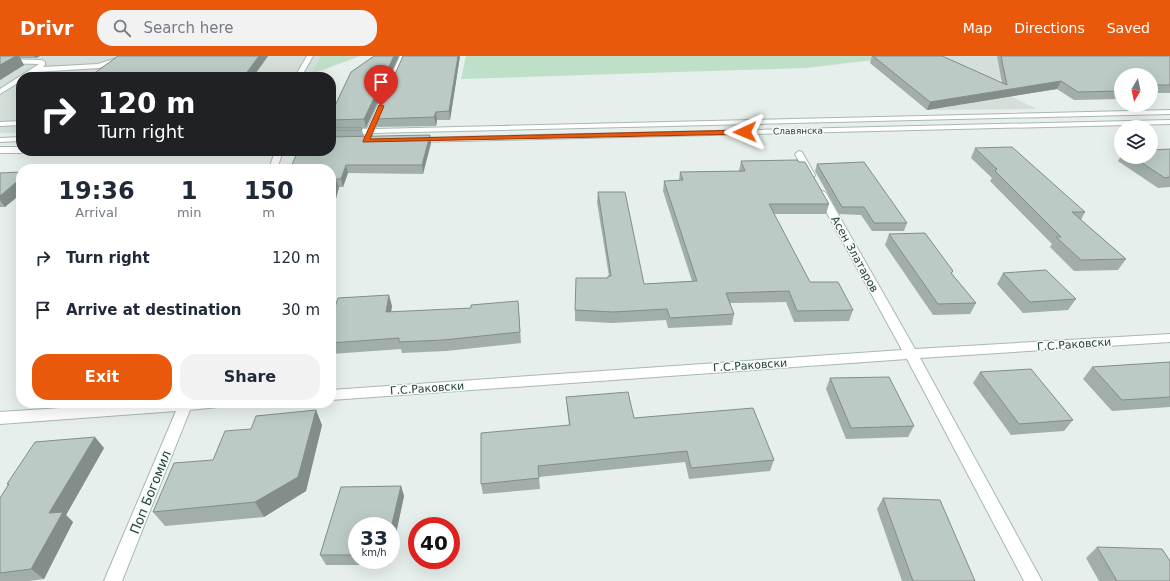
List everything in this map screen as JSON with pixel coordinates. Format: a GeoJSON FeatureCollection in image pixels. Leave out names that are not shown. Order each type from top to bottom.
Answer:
{"type":"FeatureCollection","features":[{"type":"Feature","properties":{"kind":"street"},"geometry":{"type":"LineString","coordinates":[[33,70],[100,66],[129,56]]}},
{"type":"Feature","properties":{"kind":"street"},"geometry":{"type":"LineString","coordinates":[[301,72],[310,56]]}},
{"type":"Feature","properties":{"kind":"street"},"geometry":{"type":"LineString","coordinates":[[366,141],[403,56]]}},
{"type":"Feature","properties":{"kind":"street"},"geometry":{"type":"LineString","coordinates":[[0,61],[42,62],[42,65],[30,72]]}},
{"type":"Feature","properties":{"kind":"street"},"geometry":{"type":"LineString","coordinates":[[0,92],[16,82]]}},
{"type":"Feature","properties":{"kind":"street"},"geometry":{"type":"LineString","coordinates":[[336,132],[1170,112]]}},
{"type":"Feature","properties":{"kind":"street","name":"Славянска"},"geometry":{"type":"LineString","coordinates":[[405,140],[1170,122]]}},
{"type":"Feature","properties":{"kind":"street"},"geometry":{"type":"LineString","coordinates":[[0,124],[16,123]]}},
{"type":"Feature","properties":{"kind":"street"},"geometry":{"type":"LineString","coordinates":[[0,140],[16,139]]}},
{"type":"Feature","properties":{"kind":"street"},"geometry":{"type":"LineString","coordinates":[[0,150],[16,150]]}},
{"type":"Feature","properties":{"kind":"street","name":"Асен Златаров"},"geometry":{"type":"LineString","coordinates":[[799,154],[911,354],[1033,581]]}},
{"type":"Feature","properties":{"kind":"street","name":"Г.С.Раковски"},"geometry":{"type":"LineString","coordinates":[[336,395],[911,354],[1170,338]]}},
{"type":"Feature","properties":{"kind":"street"},"geometry":{"type":"LineString","coordinates":[[0,418],[133,408]]}},
{"type":"Feature","properties":{"kind":"street","name":"Поп Богомил"},"geometry":{"type":"LineString","coordinates":[[113,581],[184,408]]}},
{"type":"Feature","properties":{"kind":"shaded area"},"geometry":{"type":"Polygon","coordinates":[[[0,56],[360,56],[317,72],[16,72],[16,133],[0,133],[0,56]]]}},
{"type":"Feature","properties":{"kind":"shaded area"},"geometry":{"type":"Polygon","coordinates":[[[930,56],[1170,56],[1158,68],[1114,68],[1114,77],[988,80],[930,56]]]}},
{"type":"Feature","properties":{"kind":"shaded area"},"geometry":{"type":"Polygon","coordinates":[[[926,57],[1037,109],[928,110],[870,63],[926,57]]]}},
{"type":"Feature","properties":{"kind":"green space"},"geometry":{"type":"Polygon","coordinates":[[[321,56],[360,56],[316,72],[312,72],[321,56]]]}},
{"type":"Feature","properties":{"kind":"green space"},"geometry":{"type":"Polygon","coordinates":[[[466,56],[907,56],[806,68],[461,79],[466,56]]]}},
{"type":"Feature","properties":{"kind":"building"},"geometry":{"type":"Polygon","coordinates":[[[0,56],[16,56],[0,65],[0,56]]]}},
{"type":"Feature","properties":{"kind":"building"},"geometry":{"type":"Polygon","coordinates":[[[118,56],[259,56],[247,72],[96,72],[118,56]]]}},
{"type":"Feature","properties":{"kind":"building"},"geometry":{"type":"Polygon","coordinates":[[[374,56],[394,56],[364,119],[336,120],[336,104],[351,72],[374,56]]]}},
{"type":"Feature","properties":{"kind":"building"},"geometry":{"type":"Polygon","coordinates":[[[403,56],[458,56],[449,111],[436,112],[434,117],[375,119],[403,56]]]}},
{"type":"Feature","properties":{"kind":"building"},"geometry":{"type":"Polygon","coordinates":[[[873,56],[942,56],[1007,85],[1001,56],[1170,56],[1170,85],[1158,85],[1158,68],[1114,68],[1114,91],[1078,92],[1061,81],[930,102],[873,56]]]}},
{"type":"Feature","properties":{"kind":"building"},"geometry":{"type":"Polygon","coordinates":[[[336,128],[361,128],[362,130],[336,130],[336,128]]]}},
{"type":"Feature","properties":{"kind":"building"},"geometry":{"type":"Polygon","coordinates":[[[430,135],[422,165],[346,165],[341,179],[336,179],[336,164],[292,164],[296,156],[336,156],[336,137],[430,135]]]}},
{"type":"Feature","properties":{"kind":"building"},"geometry":{"type":"Polygon","coordinates":[[[1012,147],[1085,212],[1072,212],[1126,259],[1081,260],[1056,237],[1061,237],[995,171],[997,169],[975,148],[1012,147]]]}},
{"type":"Feature","properties":{"kind":"building"},"geometry":{"type":"Polygon","coordinates":[[[1170,149],[1170,177],[1165,178],[1144,164],[1158,164],[1158,150],[1170,149]]]}},
{"type":"Feature","properties":{"kind":"building"},"geometry":{"type":"Polygon","coordinates":[[[797,160],[799,162],[805,162],[829,204],[769,204],[810,282],[838,282],[853,310],[797,311],[789,291],[726,293],[734,314],[670,318],[667,309],[613,312],[575,310],[576,278],[608,278],[608,276],[611,276],[598,192],[625,192],[644,284],[697,281],[664,181],[683,180],[680,172],[745,171],[741,161],[797,160]]]}},
{"type":"Feature","properties":{"kind":"building"},"geometry":{"type":"Polygon","coordinates":[[[864,162],[907,223],[874,223],[864,207],[842,207],[817,164],[864,162]]]}},
{"type":"Feature","properties":{"kind":"building"},"geometry":{"type":"Polygon","coordinates":[[[16,172],[16,182],[0,196],[0,173],[16,172]]]}},
{"type":"Feature","properties":{"kind":"building"},"geometry":{"type":"Polygon","coordinates":[[[925,233],[953,271],[951,273],[976,303],[938,304],[889,234],[925,233]]]}},
{"type":"Feature","properties":{"kind":"building"},"geometry":{"type":"Polygon","coordinates":[[[1046,270],[1076,299],[1030,302],[1003,273],[1046,270]]]}},
{"type":"Feature","properties":{"kind":"building"},"geometry":{"type":"Polygon","coordinates":[[[389,295],[386,312],[471,308],[471,305],[518,301],[520,332],[443,340],[399,342],[399,338],[336,343],[336,304],[338,298],[389,295]]]}},
{"type":"Feature","properties":{"kind":"building"},"geometry":{"type":"Polygon","coordinates":[[[1170,362],[1170,397],[1122,400],[1092,367],[1170,362]]]}},
{"type":"Feature","properties":{"kind":"building"},"geometry":{"type":"Polygon","coordinates":[[[1031,369],[1073,420],[1019,424],[980,372],[1031,369]]]}},
{"type":"Feature","properties":{"kind":"building"},"geometry":{"type":"Polygon","coordinates":[[[889,377],[914,426],[851,428],[830,378],[889,377]]]}},
{"type":"Feature","properties":{"kind":"building"},"geometry":{"type":"Polygon","coordinates":[[[628,392],[634,418],[753,408],[774,460],[691,468],[687,451],[538,466],[539,478],[481,484],[481,433],[570,425],[566,397],[628,392]]]}},
{"type":"Feature","properties":{"kind":"building"},"geometry":{"type":"Polygon","coordinates":[[[316,410],[298,477],[255,502],[153,512],[174,463],[213,460],[225,431],[251,429],[256,416],[316,410]]]}},
{"type":"Feature","properties":{"kind":"building"},"geometry":{"type":"Polygon","coordinates":[[[95,437],[49,513],[63,512],[31,569],[0,573],[0,498],[9,484],[7,484],[35,442],[95,437]]]}},
{"type":"Feature","properties":{"kind":"building"},"geometry":{"type":"Polygon","coordinates":[[[401,486],[394,517],[348,517],[348,555],[320,555],[341,487],[401,486]]]}},
{"type":"Feature","properties":{"kind":"building"},"geometry":{"type":"Polygon","coordinates":[[[883,498],[940,500],[975,581],[913,581],[883,498]]]}},
{"type":"Feature","properties":{"kind":"building"},"geometry":{"type":"Polygon","coordinates":[[[1097,547],[1162,549],[1170,561],[1170,581],[1117,581],[1097,547]]]}},
{"type":"Feature","properties":{"kind":"route"},"geometry":{"type":"LineString","coordinates":[[381,106],[366,141],[745,132]]}}]}
